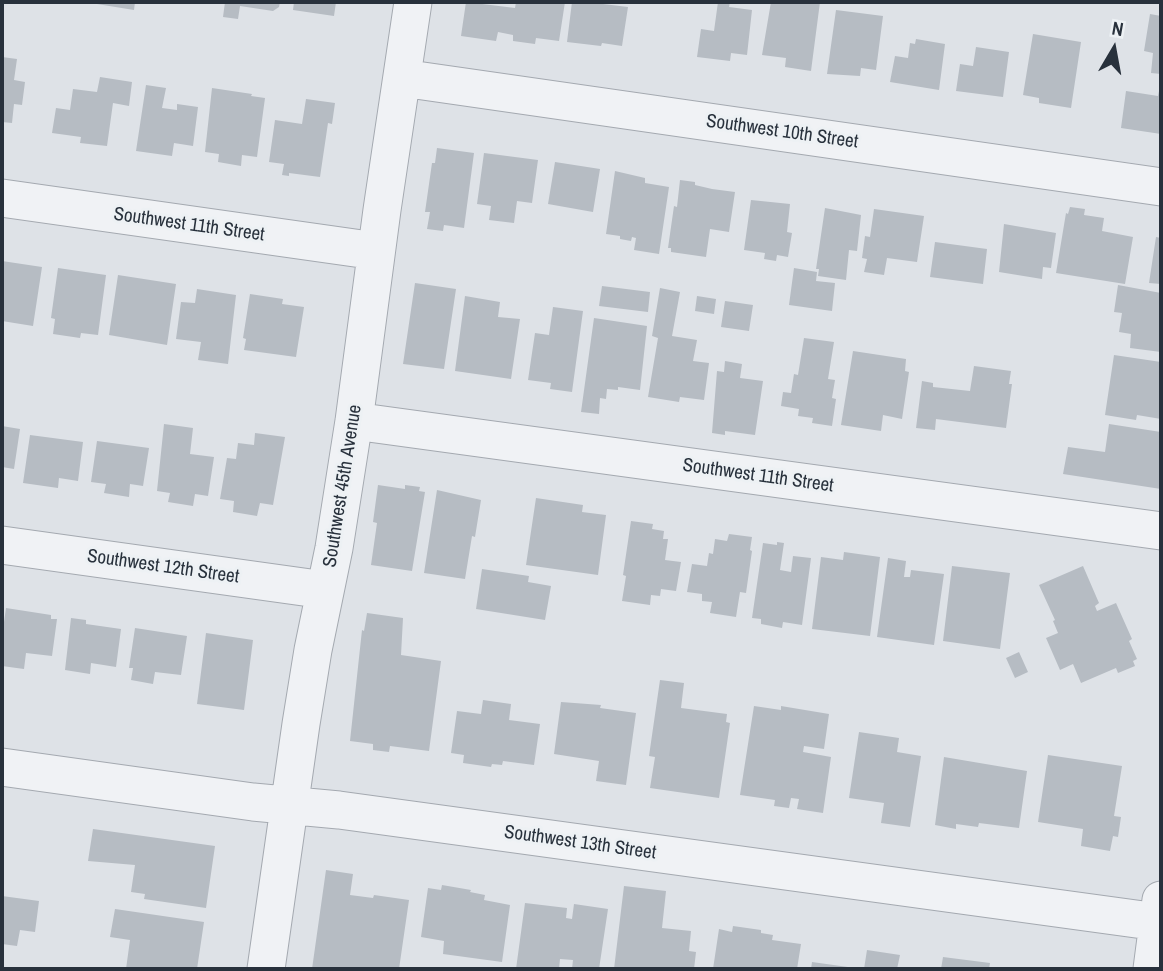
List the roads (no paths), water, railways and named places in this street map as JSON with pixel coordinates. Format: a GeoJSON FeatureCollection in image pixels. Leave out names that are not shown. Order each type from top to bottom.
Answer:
{"type":"FeatureCollection","features":[{"type":"Feature","properties":{"kind":"street","name":"Southwest 45th Avenue"},"geometry":{"type":"LineString","coordinates":[[265,969],[306,692],[334,548],[354,421],[413,2]]}},
{"type":"Feature","properties":{"kind":"street","name":"Southwest 10th Street"},"geometry":{"type":"LineString","coordinates":[[402,78],[1161,187]]}},
{"type":"Feature","properties":{"kind":"street","name":"Southwest 11th Street"},"geometry":{"type":"LineString","coordinates":[[2,198],[376,251]]}},
{"type":"Feature","properties":{"kind":"street","name":"Southwest 11th Street"},"geometry":{"type":"LineString","coordinates":[[354,421],[1161,531]]}},
{"type":"Feature","properties":{"kind":"street","name":"Southwest 12th Street"},"geometry":{"type":"LineString","coordinates":[[2,545],[325,590]]}},
{"type":"Feature","properties":{"kind":"street","name":"Southwest 13th Street"},"geometry":{"type":"LineString","coordinates":[[2,767],[289,805],[1160,911]]}},
{"type":"Feature","properties":{"kind":"street"},"geometry":{"type":"LineString","coordinates":[[1152,969],[1160,911]]}}]}
